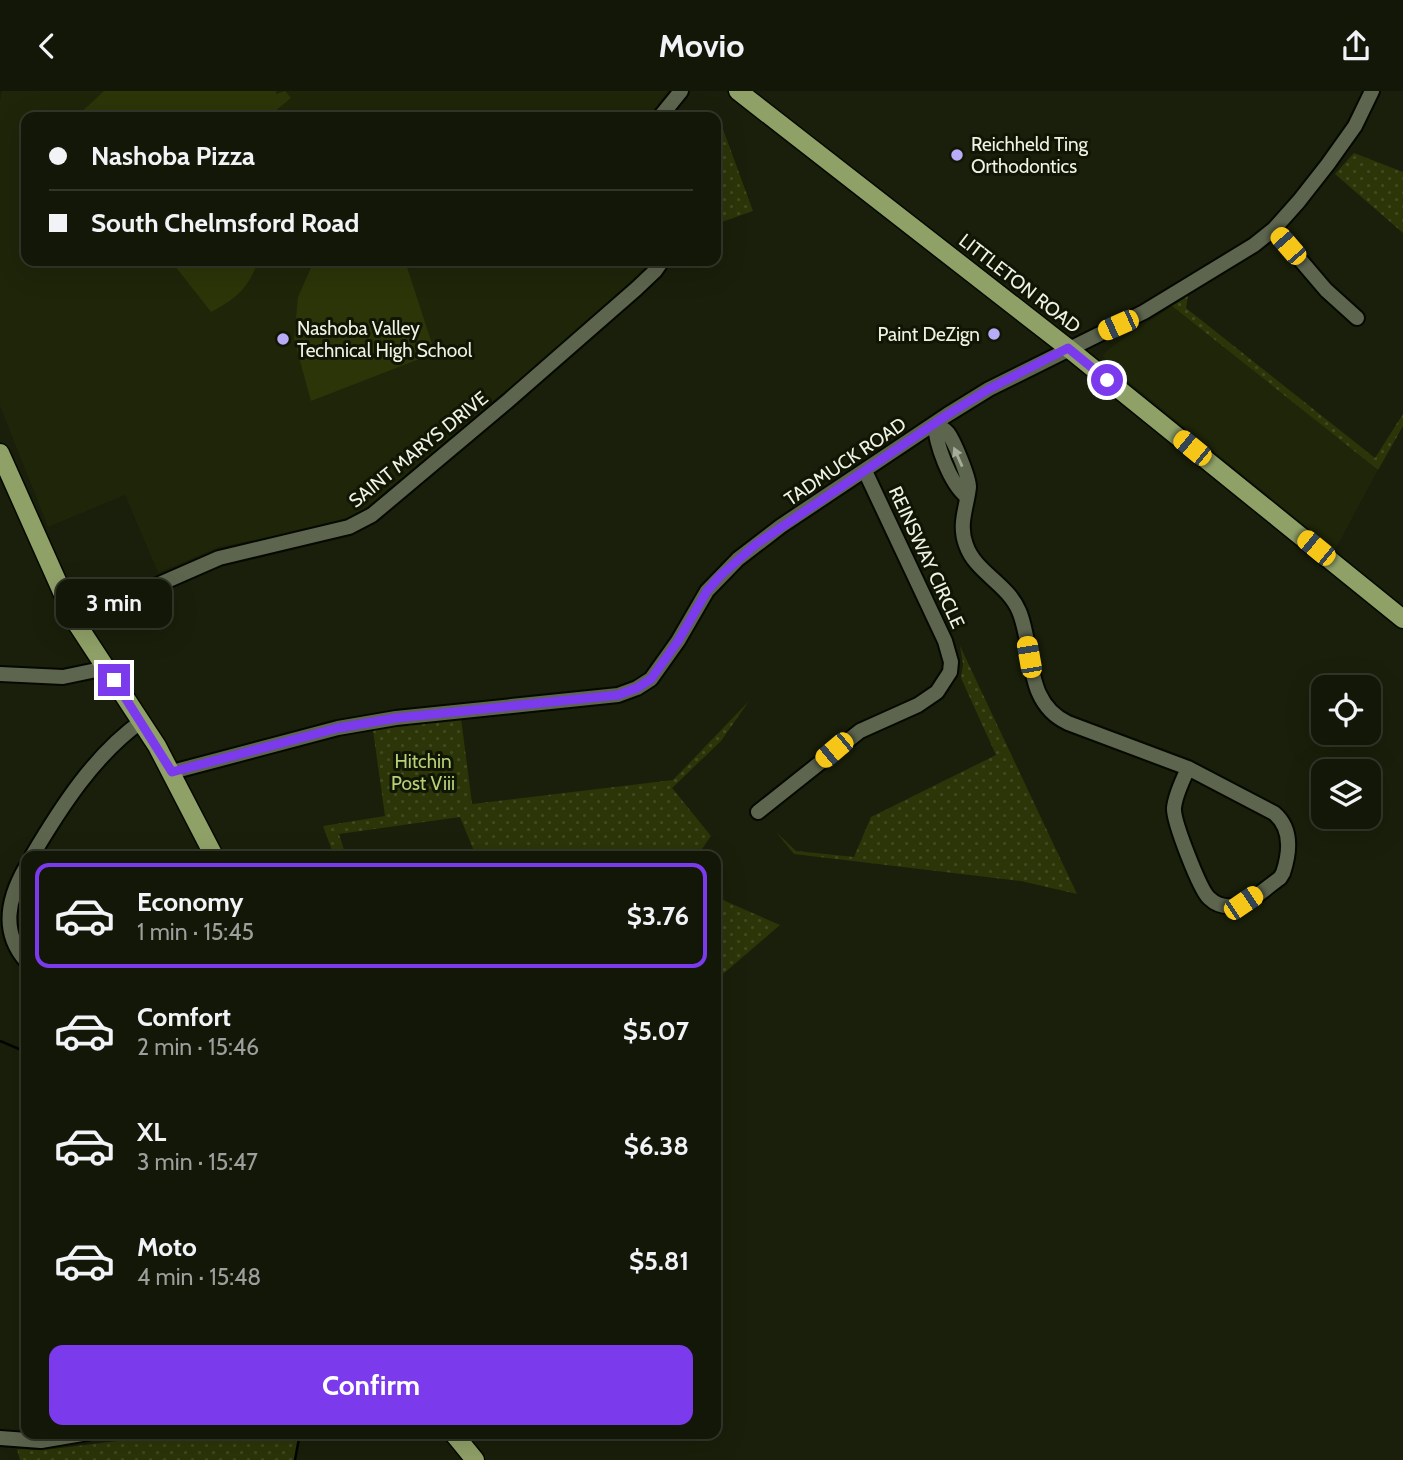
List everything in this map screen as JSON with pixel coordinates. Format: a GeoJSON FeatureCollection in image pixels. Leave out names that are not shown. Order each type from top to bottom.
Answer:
{"type":"FeatureCollection","features":[{"type":"Feature","properties":{"kind":"main road","name":"LITTLETON ROAD"},"geometry":{"type":"LineString","coordinates":[[738,91],[1068,348],[1403,619]]}},
{"type":"Feature","properties":{"kind":"main road"},"geometry":{"type":"LineString","coordinates":[[0,453],[75,621],[142,721],[172,772],[212,851]]}},
{"type":"Feature","properties":{"kind":"main road"},"geometry":{"type":"LineString","coordinates":[[458,1439],[475,1460]]}},
{"type":"Feature","properties":{"kind":"street"},"geometry":{"type":"LineString","coordinates":[[664,112],[681,91]]}},
{"type":"Feature","properties":{"kind":"street","name":"TADMUCK ROAD"},"geometry":{"type":"LineString","coordinates":[[172,772],[338,728],[396,718],[618,695],[637,688],[651,679],[678,641],[707,591],[738,559],[781,526],[989,389],[1118,325],[1182,290],[1254,245],[1300,201],[1347,137],[1372,91]]}},
{"type":"Feature","properties":{"kind":"street"},"geometry":{"type":"LineString","coordinates":[[1273,229],[1326,290],[1357,318]]}},
{"type":"Feature","properties":{"kind":"street","name":"SAINT MARYS DRIVE"},"geometry":{"type":"LineString","coordinates":[[75,621],[219,558],[349,527],[372,515],[509,400],[659,266]]}},
{"type":"Feature","properties":{"kind":"street"},"geometry":{"type":"LineString","coordinates":[[935,423],[947,432],[967,476],[969,485],[962,523],[965,543],[971,555],[1007,592],[1019,610],[1034,682],[1046,707],[1055,717],[1068,723],[1188,768],[1274,813],[1284,824],[1287,831],[1285,867],[1280,878],[1243,903],[1230,906],[1217,904],[1199,886],[1176,825],[1174,812],[1175,800],[1188,768]]}},
{"type":"Feature","properties":{"kind":"street","name":"REINSWAY CIRCLE"},"geometry":{"type":"LineString","coordinates":[[758,812],[860,731],[918,705],[937,692],[950,672],[951,662],[945,641],[865,471]]}},
{"type":"Feature","properties":{"kind":"street"},"geometry":{"type":"LineString","coordinates":[[0,674],[63,677],[106,668]]}},
{"type":"Feature","properties":{"kind":"street"},"geometry":{"type":"LineString","coordinates":[[36,851],[54,820],[104,754],[122,735],[142,721]]}},
{"type":"Feature","properties":{"kind":"street"},"geometry":{"type":"LineString","coordinates":[[21,876],[9,905],[7,923],[12,941],[21,954]]}},
{"type":"Feature","properties":{"kind":"street"},"geometry":{"type":"LineString","coordinates":[[0,1438],[41,1441],[53,1439]]}},
{"type":"Feature","properties":{"kind":"shaded area","name":"Nashoba Valley Technical High School"},"geometry":{"type":"Polygon","coordinates":[[[2,91],[668,91],[653,112],[21,112],[21,266],[648,266],[374,506],[346,522],[219,547],[158,573],[125,495],[48,527],[0,406],[2,91]]]}},
{"type":"Feature","properties":{"kind":"shaded area"},"geometry":{"type":"Polygon","coordinates":[[[1172,306],[1378,470],[1335,550],[1106,363],[1103,355],[1110,348],[1172,306]]]}},
{"type":"Feature","properties":{"kind":"green space"},"geometry":{"type":"Polygon","coordinates":[[[104,91],[276,91],[276,94],[285,91],[291,98],[274,112],[81,112],[104,91]]]}},
{"type":"Feature","properties":{"kind":"green space"},"geometry":{"type":"Polygon","coordinates":[[[721,124],[753,211],[721,222],[721,124]]]}},
{"type":"Feature","properties":{"kind":"green space"},"geometry":{"type":"Polygon","coordinates":[[[1354,153],[1403,172],[1403,233],[1335,174],[1354,153]]]}},
{"type":"Feature","properties":{"kind":"green space"},"geometry":{"type":"Polygon","coordinates":[[[175,266],[256,266],[240,292],[211,312],[175,266]]]}},
{"type":"Feature","properties":{"kind":"green space"},"geometry":{"type":"Polygon","coordinates":[[[312,266],[407,266],[435,353],[311,401],[294,339],[298,297],[312,266]]]}},
{"type":"Feature","properties":{"kind":"green space"},"geometry":{"type":"Polygon","coordinates":[[[1188,296],[1186,308],[1375,458],[1403,414],[1403,426],[1378,470],[1172,306],[1188,296]]]}},
{"type":"Feature","properties":{"kind":"green space"},"geometry":{"type":"Polygon","coordinates":[[[960,646],[1077,894],[1021,881],[794,854],[776,832],[796,851],[854,857],[871,817],[996,755],[961,678],[963,664],[960,646]]]}},
{"type":"Feature","properties":{"kind":"green space","name":"Hitchin Post Viii"},"geometry":{"type":"Polygon","coordinates":[[[749,701],[721,741],[672,788],[711,836],[700,851],[474,851],[460,817],[339,834],[344,851],[332,851],[323,826],[385,816],[373,730],[461,718],[472,804],[673,780],[749,701]]]}},
{"type":"Feature","properties":{"kind":"green space"},"geometry":{"type":"Polygon","coordinates":[[[721,899],[780,925],[721,976],[721,899]]]}},
{"type":"Feature","properties":{"kind":"green space"},"geometry":{"type":"Polygon","coordinates":[[[133,1439],[299,1439],[295,1460],[20,1460],[17,1449],[44,1450],[133,1439]]]}},
{"type":"Feature","properties":{"kind":"waterway"},"geometry":{"type":"LineString","coordinates":[[0,1041],[21,1050]]}},
{"type":"Feature","properties":{"kind":"waterway"},"geometry":{"type":"LineString","coordinates":[[295,1460],[299,1439]]}},
{"type":"Feature","properties":{"kind":"place","name":"Reichheld Ting Orthodontics"},"geometry":{"type":"Point","coordinates":[957,155]}},
{"type":"Feature","properties":{"kind":"place","name":"Paint DeZign"},"geometry":{"type":"Point","coordinates":[994,334]}},
{"type":"Feature","properties":{"kind":"place","name":"Nashoba Valley Technical High School"},"geometry":{"type":"Point","coordinates":[283,339]}},
{"type":"Feature","properties":{"kind":"route"},"geometry":{"type":"LineString","coordinates":[[114,680],[172,772],[338,728],[396,718],[618,695],[651,679],[678,641],[707,591],[738,559],[781,526],[947,415],[989,389],[1068,348],[1107,380]]}}]}
